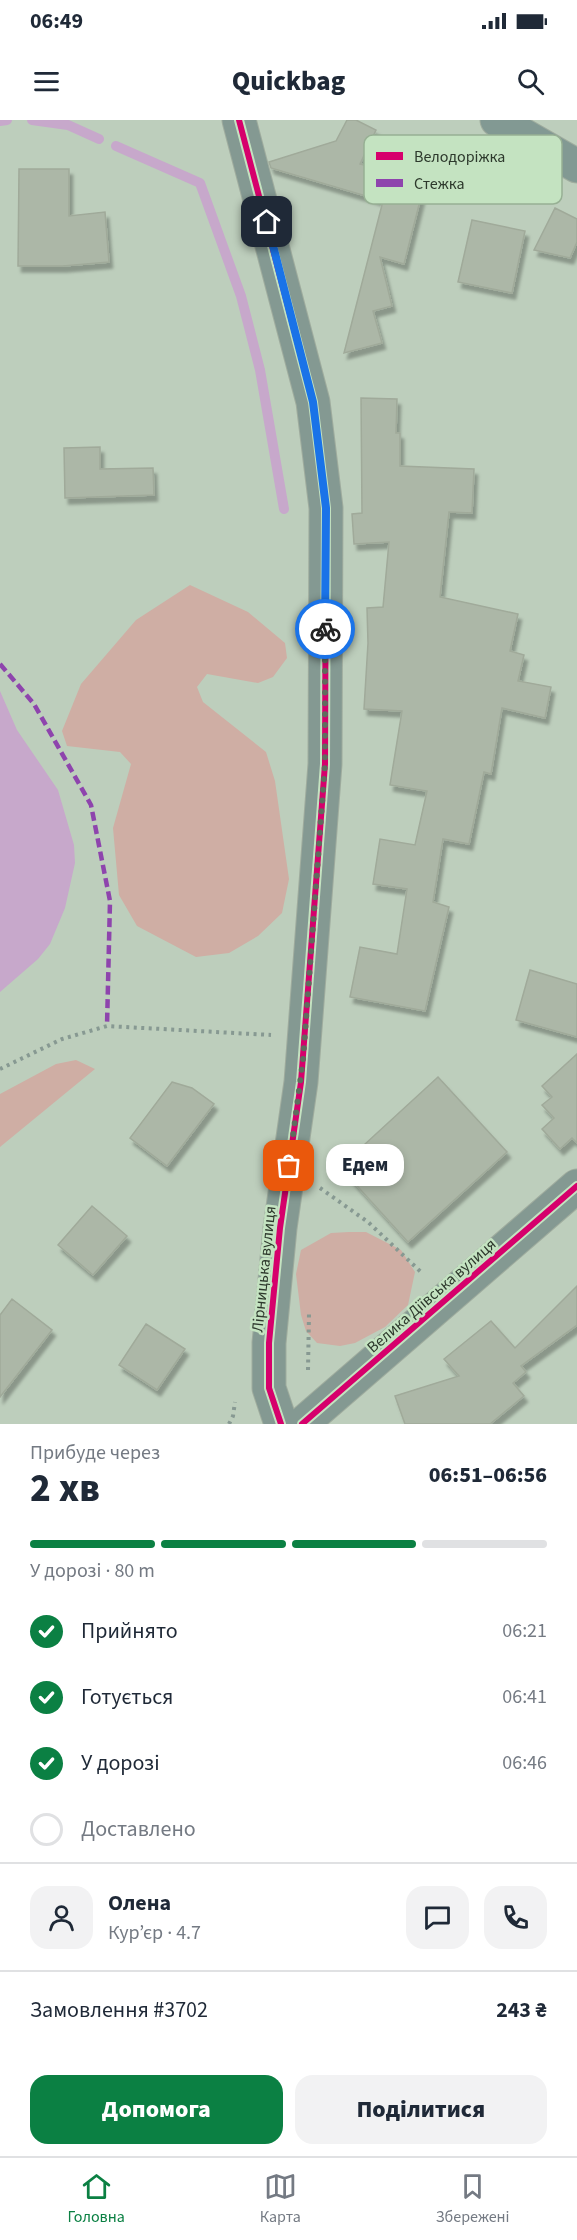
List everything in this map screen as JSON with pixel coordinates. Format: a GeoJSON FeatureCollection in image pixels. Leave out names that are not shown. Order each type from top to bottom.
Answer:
{"type":"FeatureCollection","features":[{"type":"Feature","properties":{"kind":"street","name":"Лірницька вулиця"},"geometry":{"type":"LineString","coordinates":[[239,120],[313,402],[326,508],[325,764],[301,1082],[280,1228],[269,1343],[269,1388],[281,1424]]}},
{"type":"Feature","properties":{"kind":"street"},"geometry":{"type":"LineString","coordinates":[[498,120],[524,135]]}},
{"type":"Feature","properties":{"kind":"street"},"geometry":{"type":"LineString","coordinates":[[562,157],[577,166]]}},
{"type":"Feature","properties":{"kind":"street","name":"Велика Діївська вулиця"},"geometry":{"type":"LineString","coordinates":[[302,1424],[577,1186]]}},
{"type":"Feature","properties":{"kind":"path"},"geometry":{"type":"LineString","coordinates":[[0,1069],[62,1039],[107,1026],[305,1037]]}},
{"type":"Feature","properties":{"kind":"path"},"geometry":{"type":"LineString","coordinates":[[312,1182],[368,1222],[427,1278]]}},
{"type":"Feature","properties":{"kind":"shaded area"},"geometry":{"type":"Polygon","coordinates":[[[190,585],[248,612],[285,643],[287,658],[273,677],[258,683],[207,674],[197,687],[203,702],[266,752],[275,781],[289,879],[282,913],[258,936],[229,953],[196,957],[137,926],[119,895],[113,828],[131,764],[120,752],[67,746],[62,731],[81,684],[136,620],[190,585]]]}},
{"type":"Feature","properties":{"kind":"shaded area"},"geometry":{"type":"Polygon","coordinates":[[[0,691],[17,730],[58,790],[74,845],[75,863],[65,908],[50,944],[38,959],[0,992],[0,691]]]}},
{"type":"Feature","properties":{"kind":"shaded area"},"geometry":{"type":"Polygon","coordinates":[[[76,1060],[95,1069],[0,1147],[0,1094],[56,1064],[76,1060]]]}},
{"type":"Feature","properties":{"kind":"shaded area"},"geometry":{"type":"Polygon","coordinates":[[[366,1232],[401,1250],[415,1272],[408,1305],[385,1327],[355,1343],[340,1346],[317,1343],[306,1331],[301,1315],[296,1274],[301,1250],[331,1233],[366,1232]]]}},
{"type":"Feature","properties":{"kind":"building"},"geometry":{"type":"Polygon","coordinates":[[[347,120],[356,120],[376,130],[374,135],[364,135],[364,156],[360,164],[364,165],[364,195],[271,168],[269,162],[336,141],[347,120]]]}},
{"type":"Feature","properties":{"kind":"building"},"geometry":{"type":"Polygon","coordinates":[[[19,169],[69,169],[69,216],[105,212],[109,262],[63,266],[18,266],[19,169]]]}},
{"type":"Feature","properties":{"kind":"building"},"geometry":{"type":"Polygon","coordinates":[[[382,204],[419,204],[404,264],[380,257],[392,306],[373,311],[382,343],[344,353],[382,204]]]}},
{"type":"Feature","properties":{"kind":"building"},"geometry":{"type":"Polygon","coordinates":[[[555,208],[577,219],[577,242],[570,258],[534,250],[555,208]]]}},
{"type":"Feature","properties":{"kind":"building"},"geometry":{"type":"Polygon","coordinates":[[[472,220],[525,231],[512,293],[458,282],[472,220]]]}},
{"type":"Feature","properties":{"kind":"building"},"geometry":{"type":"Polygon","coordinates":[[[361,398],[397,399],[396,433],[400,433],[400,466],[474,469],[472,513],[449,512],[440,597],[518,614],[510,651],[524,655],[518,681],[551,687],[545,718],[502,708],[491,774],[484,772],[469,844],[443,839],[433,902],[449,907],[425,1011],[350,997],[360,947],[397,954],[407,889],[373,884],[380,839],[415,845],[427,791],[390,785],[402,711],[364,709],[368,643],[367,608],[383,607],[389,542],[354,544],[352,514],[362,513],[361,398]]]}},
{"type":"Feature","properties":{"kind":"building"},"geometry":{"type":"Polygon","coordinates":[[[100,447],[100,469],[153,468],[154,495],[65,498],[64,448],[100,447]]]}},
{"type":"Feature","properties":{"kind":"building"},"geometry":{"type":"Polygon","coordinates":[[[530,970],[577,984],[577,1037],[516,1020],[530,970]]]}},
{"type":"Feature","properties":{"kind":"building"},"geometry":{"type":"Polygon","coordinates":[[[577,1054],[577,1143],[572,1138],[560,1149],[542,1129],[554,1118],[542,1105],[552,1097],[542,1086],[577,1054]]]}},
{"type":"Feature","properties":{"kind":"building"},"geometry":{"type":"Polygon","coordinates":[[[438,1077],[507,1152],[408,1242],[340,1167],[438,1077]]]}},
{"type":"Feature","properties":{"kind":"building"},"geometry":{"type":"Polygon","coordinates":[[[172,1082],[192,1088],[214,1104],[167,1166],[130,1138],[172,1082]]]}},
{"type":"Feature","properties":{"kind":"building"},"geometry":{"type":"Polygon","coordinates":[[[92,1206],[127,1236],[93,1275],[58,1245],[92,1206]]]}},
{"type":"Feature","properties":{"kind":"building"},"geometry":{"type":"Polygon","coordinates":[[[577,1286],[577,1325],[521,1366],[526,1372],[513,1383],[524,1396],[490,1424],[405,1424],[395,1396],[459,1376],[444,1359],[491,1321],[515,1348],[577,1286]]]}},
{"type":"Feature","properties":{"kind":"building"},"geometry":{"type":"Polygon","coordinates":[[[12,1299],[52,1330],[0,1397],[0,1315],[12,1299]]]}},
{"type":"Feature","properties":{"kind":"building"},"geometry":{"type":"Polygon","coordinates":[[[146,1324],[185,1349],[157,1390],[119,1365],[146,1324]]]}},
{"type":"Feature","properties":{"kind":"waterway"},"geometry":{"type":"LineString","coordinates":[[0,121],[7,120]]}},
{"type":"Feature","properties":{"kind":"waterway"},"geometry":{"type":"LineString","coordinates":[[32,120],[68,125],[99,139]]}},
{"type":"Feature","properties":{"kind":"waterway"},"geometry":{"type":"LineString","coordinates":[[116,146],[200,183],[241,296],[260,370],[284,509]]}},
{"type":"Feature","properties":{"kind":"marked path"},"geometry":{"type":"LineString","coordinates":[[0,664],[34,704],[91,805],[110,901],[107,1026]]}},
{"type":"Feature","properties":{"kind":"cycle path"},"geometry":{"type":"LineString","coordinates":[[239,120],[313,402],[326,508],[325,764],[301,1082],[280,1228],[269,1343],[269,1388],[281,1424]]}},
{"type":"Feature","properties":{"kind":"cycle path"},"geometry":{"type":"LineString","coordinates":[[302,1424],[577,1186]]}},
{"type":"Feature","properties":{"kind":"way so far"},"geometry":{"type":"LineString","coordinates":[[289,1166],[303,1060],[325,764],[325,629]]}},
{"type":"Feature","properties":{"kind":"place","name":"Едем"},"geometry":{"type":"Point","coordinates":[289,1166]}},
{"type":"Feature","properties":{"kind":"route"},"geometry":{"type":"LineString","coordinates":[[267,222],[313,402],[326,508],[325,629]]}}]}
